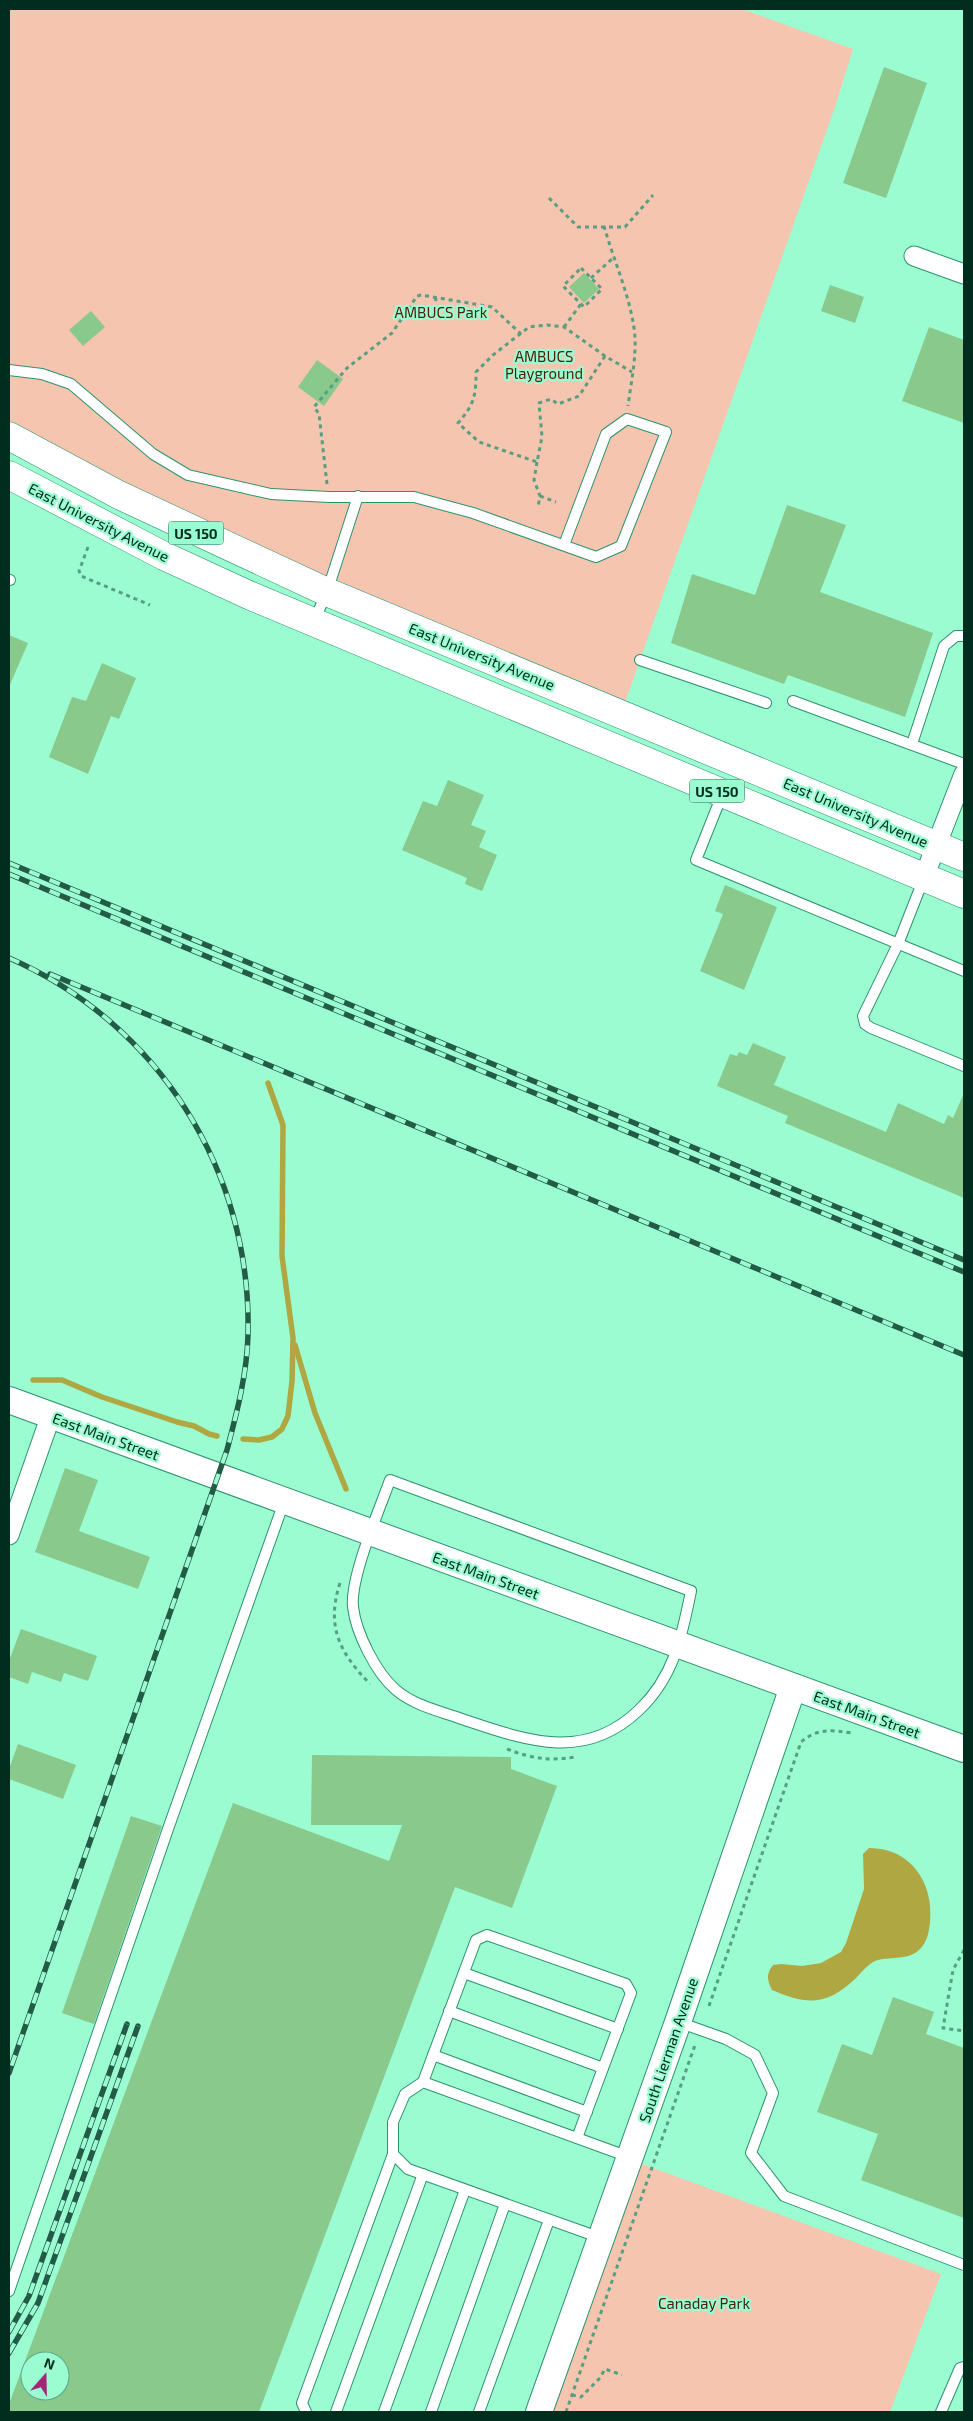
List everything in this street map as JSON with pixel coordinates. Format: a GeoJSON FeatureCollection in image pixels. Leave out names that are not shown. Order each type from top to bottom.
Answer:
{"type":"FeatureCollection","features":[{"type":"Feature","properties":{"kind":"main road","name":"East University Avenue"},"geometry":{"type":"LineString","coordinates":[[9,436],[119,495],[326,592],[964,857]]}},
{"type":"Feature","properties":{"kind":"main road","name":"East University Avenue"},"geometry":{"type":"LineString","coordinates":[[9,475],[164,556],[314,622],[964,894]]}},
{"type":"Feature","properties":{"kind":"main road","name":"East Main Street"},"geometry":{"type":"LineString","coordinates":[[9,1400],[964,1749]]}},
{"type":"Feature","properties":{"kind":"main road","name":"South Lierman Avenue"},"geometry":{"type":"LineString","coordinates":[[539,2412],[678,2022],[793,1687]]}},
{"type":"Feature","properties":{"kind":"street"},"geometry":{"type":"LineString","coordinates":[[914,256],[964,274]]}},
{"type":"Feature","properties":{"kind":"street"},"geometry":{"type":"LineString","coordinates":[[924,877],[964,774]]}},
{"type":"Feature","properties":{"kind":"street"},"geometry":{"type":"LineString","coordinates":[[9,1535],[51,1415]]}},
{"type":"Feature","properties":{"kind":"lane"},"geometry":{"type":"LineString","coordinates":[[9,370],[42,374],[71,384],[153,454],[188,475],[271,494],[328,497],[414,497],[473,513],[596,557],[621,546],[666,432],[627,419],[606,434],[564,545]]}},
{"type":"Feature","properties":{"kind":"lane"},"geometry":{"type":"LineString","coordinates":[[314,622],[358,496]]}},
{"type":"Feature","properties":{"kind":"lane"},"geometry":{"type":"LineString","coordinates":[[912,744],[944,646],[956,636],[964,636]]}},
{"type":"Feature","properties":{"kind":"lane"},"geometry":{"type":"LineString","coordinates":[[640,660],[766,703]]}},
{"type":"Feature","properties":{"kind":"lane"},"geometry":{"type":"LineString","coordinates":[[793,701],[964,764]]}},
{"type":"Feature","properties":{"kind":"lane"},"geometry":{"type":"LineString","coordinates":[[722,794],[696,860],[964,971]]}},
{"type":"Feature","properties":{"kind":"lane"},"geometry":{"type":"LineString","coordinates":[[924,877],[898,944],[863,1016],[865,1024],[870,1028],[964,1066]]}},
{"type":"Feature","properties":{"kind":"lane"},"geometry":{"type":"LineString","coordinates":[[390,1480],[692,1591],[680,1646],[671,1668],[660,1686],[638,1711],[600,1736],[579,1742],[537,1742],[508,1735],[416,1703],[396,1690],[379,1670],[367,1648],[353,1607],[355,1586],[370,1533],[390,1480]]}},
{"type":"Feature","properties":{"kind":"lane"},"geometry":{"type":"LineString","coordinates":[[9,2290],[168,1829],[284,1501]]}},
{"type":"Feature","properties":{"kind":"lane"},"geometry":{"type":"LineString","coordinates":[[304,2408],[393,2154],[393,2122],[405,2094],[423,2082],[476,1940],[487,1935],[626,1984],[631,1993],[577,2138]]}},
{"type":"Feature","properties":{"kind":"lane"},"geometry":{"type":"LineString","coordinates":[[464,1973],[618,2029]]}},
{"type":"Feature","properties":{"kind":"lane"},"geometry":{"type":"LineString","coordinates":[[449,2011],[603,2068]]}},
{"type":"Feature","properties":{"kind":"lane"},"geometry":{"type":"LineString","coordinates":[[678,2022],[726,2039],[755,2055],[773,2092],[751,2153],[784,2196],[964,2264]]}},
{"type":"Feature","properties":{"kind":"lane"},"geometry":{"type":"LineString","coordinates":[[433,2055],[587,2112]]}},
{"type":"Feature","properties":{"kind":"lane"},"geometry":{"type":"LineString","coordinates":[[423,2082],[630,2158]]}},
{"type":"Feature","properties":{"kind":"lane"},"geometry":{"type":"LineString","coordinates":[[393,2154],[408,2169],[601,2238]]}},
{"type":"Feature","properties":{"kind":"lane"},"geometry":{"type":"LineString","coordinates":[[336,2412],[423,2174]]}},
{"type":"Feature","properties":{"kind":"lane"},"geometry":{"type":"LineString","coordinates":[[384,2412],[464,2190]]}},
{"type":"Feature","properties":{"kind":"lane"},"geometry":{"type":"LineString","coordinates":[[431,2412],[505,2204]]}},
{"type":"Feature","properties":{"kind":"lane"},"geometry":{"type":"LineString","coordinates":[[479,2412],[549,2220]]}},
{"type":"Feature","properties":{"kind":"lane"},"geometry":{"type":"LineString","coordinates":[[941,2412],[954,2379],[960,2368],[964,2367]]}},
{"type":"Feature","properties":{"kind":"path"},"geometry":{"type":"LineString","coordinates":[[549,198],[578,227],[626,227],[653,195]]}},
{"type":"Feature","properties":{"kind":"path"},"geometry":{"type":"LineString","coordinates":[[604,226],[632,317],[635,358],[627,419]]}},
{"type":"Feature","properties":{"kind":"path"},"geometry":{"type":"LineString","coordinates":[[591,278],[613,258]]}},
{"type":"Feature","properties":{"kind":"path"},"geometry":{"type":"LineString","coordinates":[[581,268],[591,278],[602,289],[584,307],[563,286],[581,268]]}},
{"type":"Feature","properties":{"kind":"path"},"geometry":{"type":"LineString","coordinates":[[328,497],[320,414],[314,407],[346,368],[392,332],[417,296],[492,307],[521,334]]}},
{"type":"Feature","properties":{"kind":"path"},"geometry":{"type":"LineString","coordinates":[[434,317],[436,298]]}},
{"type":"Feature","properties":{"kind":"path"},"geometry":{"type":"LineString","coordinates":[[564,327],[581,304]]}},
{"type":"Feature","properties":{"kind":"path"},"geometry":{"type":"LineString","coordinates":[[537,462],[479,442],[458,423],[471,408],[476,390],[476,372],[493,355],[529,327],[564,327],[605,356],[632,372]]}},
{"type":"Feature","properties":{"kind":"path"},"geometry":{"type":"LineString","coordinates":[[538,507],[540,496],[534,480],[542,437],[539,403],[552,399],[558,404],[579,396],[605,356]]}},
{"type":"Feature","properties":{"kind":"path"},"geometry":{"type":"LineString","coordinates":[[540,496],[556,502]]}},
{"type":"Feature","properties":{"kind":"path"},"geometry":{"type":"LineString","coordinates":[[88,547],[79,571],[81,576],[150,605]]}},
{"type":"Feature","properties":{"kind":"path"},"geometry":{"type":"LineString","coordinates":[[342,1576],[333,1603],[335,1633],[355,1669],[376,1690]]}},
{"type":"Feature","properties":{"kind":"path"},"geometry":{"type":"LineString","coordinates":[[818,1726],[820,1730]]}},
{"type":"Feature","properties":{"kind":"path"},"geometry":{"type":"LineString","coordinates":[[706,2015],[801,1742],[820,1730],[854,1733]]}},
{"type":"Feature","properties":{"kind":"path"},"geometry":{"type":"LineString","coordinates":[[500,1747],[528,1757],[554,1760],[579,1757]]}},
{"type":"Feature","properties":{"kind":"path"},"geometry":{"type":"LineString","coordinates":[[964,1950],[953,1970],[943,2028],[964,2031]]}},
{"type":"Feature","properties":{"kind":"path"},"geometry":{"type":"LineString","coordinates":[[566,2412],[696,2044]]}},
{"type":"Feature","properties":{"kind":"path"},"geometry":{"type":"LineString","coordinates":[[572,2395],[581,2397],[600,2378],[605,2369],[622,2374]]}},
{"type":"Feature","properties":{"kind":"green space","name":"AMBUCS Park"},"geometry":{"type":"Polygon","coordinates":[[[9,9],[742,9],[853,49],[835,107],[621,714],[9,436],[9,9]]]}},
{"type":"Feature","properties":{"kind":"green space","name":"Canaday Park"},"geometry":{"type":"Polygon","coordinates":[[[637,2162],[941,2274],[890,2412],[548,2412],[637,2162]]]}},
{"type":"Feature","properties":{"kind":"shaded area"},"geometry":{"type":"Polygon","coordinates":[[[869,1848],[897,1854],[917,1870],[924,1881],[928,1894],[930,1922],[924,1944],[919,1950],[909,1956],[872,1962],[845,1988],[825,1998],[806,2000],[772,1990],[768,1977],[773,1965],[802,1966],[821,1963],[841,1952],[846,1943],[864,1889],[863,1854],[869,1848]]]}},
{"type":"Feature","properties":{"kind":"building"},"geometry":{"type":"Polygon","coordinates":[[[884,67],[927,83],[886,198],[843,183],[884,67]]]}},
{"type":"Feature","properties":{"kind":"building"},"geometry":{"type":"Polygon","coordinates":[[[584,273],[599,289],[584,303],[569,287],[584,273]]]}},
{"type":"Feature","properties":{"kind":"building"},"geometry":{"type":"Polygon","coordinates":[[[830,285],[864,297],[855,323],[821,311],[830,285]]]}},
{"type":"Feature","properties":{"kind":"building"},"geometry":{"type":"Polygon","coordinates":[[[91,311],[105,327],[83,346],[69,330],[91,311]]]}},
{"type":"Feature","properties":{"kind":"building"},"geometry":{"type":"Polygon","coordinates":[[[929,327],[964,340],[964,423],[902,401],[929,327]]]}},
{"type":"Feature","properties":{"kind":"building"},"geometry":{"type":"Polygon","coordinates":[[[317,360],[343,379],[324,406],[298,387],[317,360]]]}},
{"type":"Feature","properties":{"kind":"building"},"geometry":{"type":"Polygon","coordinates":[[[787,505],[846,525],[820,592],[933,633],[905,717],[788,675],[784,684],[671,643],[692,574],[755,595],[787,505]]]}},
{"type":"Feature","properties":{"kind":"building"},"geometry":{"type":"Polygon","coordinates":[[[9,635],[28,643],[9,687],[9,635]]]}},
{"type":"Feature","properties":{"kind":"building"},"geometry":{"type":"Polygon","coordinates":[[[102,663],[136,678],[119,719],[111,716],[88,774],[49,757],[72,697],[86,701],[102,663]]]}},
{"type":"Feature","properties":{"kind":"building"},"geometry":{"type":"Polygon","coordinates":[[[448,780],[484,795],[471,825],[486,831],[479,847],[497,855],[482,891],[465,884],[467,878],[402,850],[423,801],[437,806],[448,780]]]}},
{"type":"Feature","properties":{"kind":"building"},"geometry":{"type":"Polygon","coordinates":[[[725,885],[777,907],[744,990],[700,971],[723,914],[715,911],[725,885]]]}},
{"type":"Feature","properties":{"kind":"building"},"geometry":{"type":"Polygon","coordinates":[[[753,1043],[786,1057],[774,1085],[886,1132],[898,1103],[944,1124],[948,1115],[953,1118],[964,1093],[964,1198],[785,1123],[788,1116],[717,1086],[730,1054],[737,1056],[739,1052],[747,1055],[753,1043]]]}},
{"type":"Feature","properties":{"kind":"building"},"geometry":{"type":"Polygon","coordinates":[[[65,1468],[98,1480],[79,1531],[150,1557],[138,1589],[35,1552],[65,1468]]]}},
{"type":"Feature","properties":{"kind":"building"},"geometry":{"type":"Polygon","coordinates":[[[21,1629],[97,1656],[88,1681],[64,1673],[61,1682],[32,1672],[28,1684],[9,1677],[9,1661],[21,1629]]]}},
{"type":"Feature","properties":{"kind":"building"},"geometry":{"type":"Polygon","coordinates":[[[18,1744],[76,1765],[63,1799],[9,1779],[9,1769],[18,1744]]]}},
{"type":"Feature","properties":{"kind":"building"},"geometry":{"type":"Polygon","coordinates":[[[312,1755],[511,1757],[511,1769],[557,1786],[512,1908],[455,1887],[259,2412],[9,2412],[9,2404],[20,2374],[20,2401],[70,2401],[70,2351],[29,2351],[233,1803],[389,1861],[402,1825],[311,1825],[312,1755]]]}},
{"type":"Feature","properties":{"kind":"building"},"geometry":{"type":"Polygon","coordinates":[[[131,1816],[162,1826],[94,2024],[62,2013],[131,1816]]]}},
{"type":"Feature","properties":{"kind":"building"},"geometry":{"type":"Polygon","coordinates":[[[893,1997],[934,2012],[926,2034],[964,2048],[964,2218],[861,2180],[878,2134],[817,2112],[842,2044],[872,2055],[893,1997]]]}},
{"type":"Feature","properties":{"kind":"waterway"},"geometry":{"type":"LineString","coordinates":[[243,1439],[259,1440],[272,1437],[282,1429],[288,1416],[292,1381],[293,1338],[282,1256],[283,1125],[268,1083]]}},
{"type":"Feature","properties":{"kind":"waterway"},"geometry":{"type":"LineString","coordinates":[[295,1345],[315,1413],[346,1489]]}},
{"type":"Feature","properties":{"kind":"waterway"},"geometry":{"type":"LineString","coordinates":[[33,1380],[62,1380],[102,1397],[194,1426],[217,1436]]}},
{"type":"Feature","properties":{"kind":"railway"},"geometry":{"type":"LineString","coordinates":[[9,863],[964,1260]]}},
{"type":"Feature","properties":{"kind":"railway"},"geometry":{"type":"LineString","coordinates":[[9,874],[964,1272]]}},
{"type":"Feature","properties":{"kind":"railway"},"geometry":{"type":"LineString","coordinates":[[9,958],[62,986],[110,1021],[151,1063],[186,1109],[213,1161],[233,1216],[245,1274],[248,1335],[244,1379],[227,1450],[9,2073]]}},
{"type":"Feature","properties":{"kind":"railway"},"geometry":{"type":"LineString","coordinates":[[50,974],[964,1355]]}},
{"type":"Feature","properties":{"kind":"railway"},"geometry":{"type":"LineString","coordinates":[[9,2332],[29,2296],[127,2024]]}},
{"type":"Feature","properties":{"kind":"railway"},"geometry":{"type":"LineString","coordinates":[[9,2353],[38,2303],[138,2026]]}},
{"type":"Feature","properties":{"kind":"park label","name":"AMBUCS Playground"},"geometry":{"type":"Point","coordinates":[544,364]}}]}
